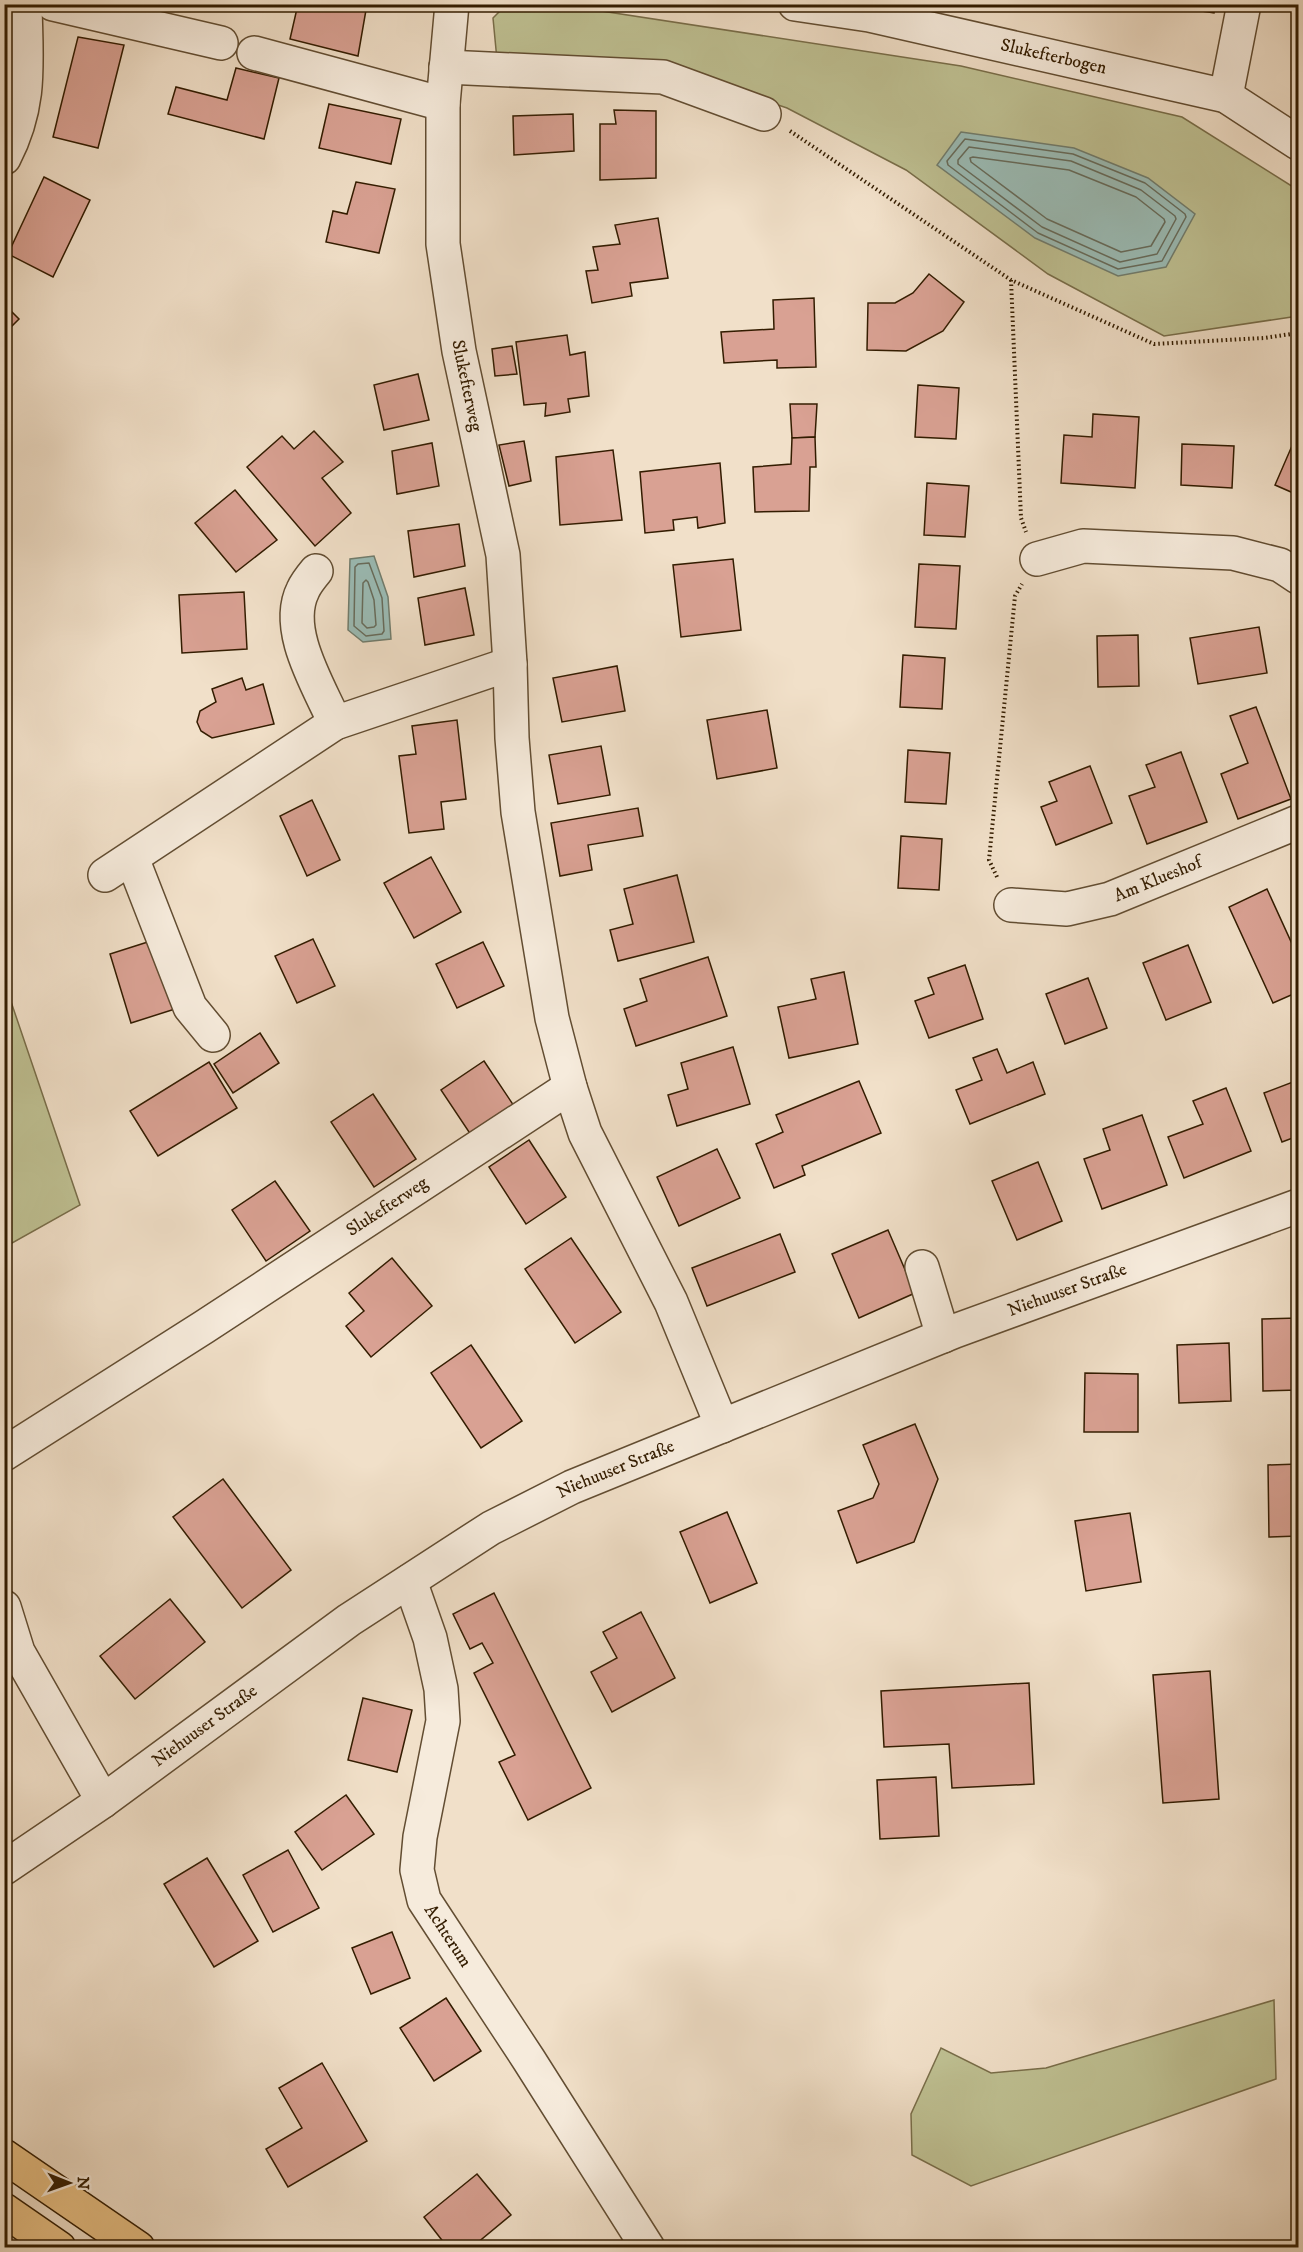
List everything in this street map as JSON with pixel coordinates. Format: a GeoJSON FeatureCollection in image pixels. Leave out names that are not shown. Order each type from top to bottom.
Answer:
{"type":"FeatureCollection","features":[{"type":"Feature","properties":{"kind":"highway"},"geometry":{"type":"LineString","coordinates":[[4,2157],[138,2247]]}},
{"type":"Feature","properties":{"kind":"highway"},"geometry":{"type":"LineString","coordinates":[[4,2210],[59,2247]]}},
{"type":"Feature","properties":{"kind":"street"},"geometry":{"type":"LineString","coordinates":[[4,158],[15,137],[24,106],[26,70],[24,4]]}},
{"type":"Feature","properties":{"kind":"street"},"geometry":{"type":"LineString","coordinates":[[53,4],[221,43]]}},
{"type":"Feature","properties":{"kind":"street","name":"Slukefterweg"},"geometry":{"type":"LineString","coordinates":[[452,4],[443,104],[443,244],[459,351],[503,555],[518,812],[552,1018],[585,1133],[671,1302],[722,1426]]}},
{"type":"Feature","properties":{"kind":"street","name":"Slukefterbogen"},"geometry":{"type":"LineString","coordinates":[[795,4],[869,15],[1226,96],[1299,143]]}},
{"type":"Feature","properties":{"kind":"street"},"geometry":{"type":"LineString","coordinates":[[1226,96],[1244,4]]}},
{"type":"Feature","properties":{"kind":"street"},"geometry":{"type":"LineString","coordinates":[[254,53],[443,104]]}},
{"type":"Feature","properties":{"kind":"street"},"geometry":{"type":"LineString","coordinates":[[446,67],[663,77],[764,114]]}},
{"type":"Feature","properties":{"kind":"street"},"geometry":{"type":"LineString","coordinates":[[1037,559],[1083,546],[1233,553],[1280,565],[1299,577]]}},
{"type":"Feature","properties":{"kind":"street"},"geometry":{"type":"LineString","coordinates":[[316,570],[302,591],[297,617],[300,645],[335,723]]}},
{"type":"Feature","properties":{"kind":"street"},"geometry":{"type":"LineString","coordinates":[[105,875],[335,723],[510,664]]}},
{"type":"Feature","properties":{"kind":"street","name":"Am Klueshof"},"geometry":{"type":"LineString","coordinates":[[1011,905],[1067,909],[1110,899],[1299,822]]}},
{"type":"Feature","properties":{"kind":"street"},"geometry":{"type":"LineString","coordinates":[[132,858],[190,1007],[213,1035]]}},
{"type":"Feature","properties":{"kind":"street","name":"Slukefterweg"},"geometry":{"type":"LineString","coordinates":[[4,1454],[204,1327],[570,1087]]}},
{"type":"Feature","properties":{"kind":"street","name":"Niehuuser Straße"},"geometry":{"type":"LineString","coordinates":[[4,1868],[103,1800],[349,1620],[491,1528],[572,1487],[943,1336],[1299,1206]]}},
{"type":"Feature","properties":{"kind":"street"},"geometry":{"type":"LineString","coordinates":[[922,1267],[943,1336]]}},
{"type":"Feature","properties":{"kind":"street","name":"Achterum"},"geometry":{"type":"LineString","coordinates":[[410,1581],[430,1638],[441,1689],[443,1721],[420,1837],[417,1869],[424,1900],[648,2247]]}},
{"type":"Feature","properties":{"kind":"street"},"geometry":{"type":"LineString","coordinates":[[4,1607],[18,1652],[103,1800]]}},
{"type":"Feature","properties":{"kind":"path"},"geometry":{"type":"LineString","coordinates":[[764,114],[1011,280],[1154,344],[1264,338],[1299,333]]}},
{"type":"Feature","properties":{"kind":"path"},"geometry":{"type":"LineString","coordinates":[[1011,280],[1021,518],[1037,559],[1015,596],[989,860],[1011,905]]}},
{"type":"Feature","properties":{"kind":"green space"},"geometry":{"type":"Polygon","coordinates":[[[506,5],[562,5],[961,66],[1182,117],[1298,190],[1298,316],[1164,336],[1048,274],[906,170],[787,108],[664,66],[497,60],[493,18],[506,5]]]}},
{"type":"Feature","properties":{"kind":"green space"},"geometry":{"type":"Polygon","coordinates":[[[4,981],[80,1205],[5,1247],[4,1247],[4,981]]]}},
{"type":"Feature","properties":{"kind":"green space"},"geometry":{"type":"Polygon","coordinates":[[[1274,2000],[1276,2079],[971,2186],[912,2155],[911,2114],[941,2048],[991,2073],[1046,2068],[1274,2000]]]}},
{"type":"Feature","properties":{"kind":"water"},"geometry":{"type":"Polygon","coordinates":[[[961,132],[1074,148],[1148,178],[1195,214],[1166,267],[1118,276],[1035,238],[937,165],[961,132]]]}},
{"type":"Feature","properties":{"kind":"water"},"geometry":{"type":"Polygon","coordinates":[[[374,556],[388,597],[391,639],[363,642],[348,630],[350,559],[374,556]]]}},
{"type":"Feature","properties":{"kind":"building"},"geometry":{"type":"Polygon","coordinates":[[[298,4],[347,4],[366,10],[358,56],[290,39],[298,4]]]}},
{"type":"Feature","properties":{"kind":"building"},"geometry":{"type":"Polygon","coordinates":[[[1155,4],[1215,4],[1214,13],[1155,4]]]}},
{"type":"Feature","properties":{"kind":"building"},"geometry":{"type":"Polygon","coordinates":[[[78,37],[124,45],[98,148],[53,137],[78,37]]]}},
{"type":"Feature","properties":{"kind":"building"},"geometry":{"type":"Polygon","coordinates":[[[236,68],[279,78],[264,139],[168,114],[176,87],[227,100],[236,68]]]}},
{"type":"Feature","properties":{"kind":"building"},"geometry":{"type":"Polygon","coordinates":[[[329,104],[401,119],[391,164],[319,148],[329,104]]]}},
{"type":"Feature","properties":{"kind":"building"},"geometry":{"type":"Polygon","coordinates":[[[614,110],[656,111],[656,178],[600,180],[600,124],[616,124],[614,110]]]}},
{"type":"Feature","properties":{"kind":"building"},"geometry":{"type":"Polygon","coordinates":[[[573,114],[574,151],[514,155],[513,116],[573,114]]]}},
{"type":"Feature","properties":{"kind":"building"},"geometry":{"type":"Polygon","coordinates":[[[44,177],[90,200],[53,277],[8,254],[44,177]]]}},
{"type":"Feature","properties":{"kind":"building"},"geometry":{"type":"Polygon","coordinates":[[[356,182],[395,189],[379,253],[326,242],[333,211],[347,214],[356,182]]]}},
{"type":"Feature","properties":{"kind":"building"},"geometry":{"type":"Polygon","coordinates":[[[658,218],[668,278],[630,283],[632,296],[592,303],[586,271],[598,270],[593,247],[620,244],[615,225],[658,218]]]}},
{"type":"Feature","properties":{"kind":"building"},"geometry":{"type":"Polygon","coordinates":[[[929,274],[964,302],[943,331],[906,351],[867,350],[868,303],[895,303],[913,293],[929,274]]]}},
{"type":"Feature","properties":{"kind":"building"},"geometry":{"type":"Polygon","coordinates":[[[814,298],[816,367],[777,368],[777,360],[724,363],[721,332],[774,329],[773,300],[814,298]]]}},
{"type":"Feature","properties":{"kind":"building"},"geometry":{"type":"Polygon","coordinates":[[[4,304],[19,319],[4,334],[4,304]]]}},
{"type":"Feature","properties":{"kind":"building"},"geometry":{"type":"Polygon","coordinates":[[[567,335],[570,355],[585,352],[589,396],[568,399],[570,412],[545,416],[546,403],[524,405],[516,342],[567,335]]]}},
{"type":"Feature","properties":{"kind":"building"},"geometry":{"type":"Polygon","coordinates":[[[512,346],[517,374],[495,376],[492,349],[512,346]]]}},
{"type":"Feature","properties":{"kind":"building"},"geometry":{"type":"Polygon","coordinates":[[[418,374],[429,420],[384,430],[374,385],[418,374]]]}},
{"type":"Feature","properties":{"kind":"building"},"geometry":{"type":"Polygon","coordinates":[[[918,385],[959,388],[956,439],[915,437],[918,385]]]}},
{"type":"Feature","properties":{"kind":"building"},"geometry":{"type":"Polygon","coordinates":[[[790,404],[817,404],[815,437],[792,438],[790,404]]]}},
{"type":"Feature","properties":{"kind":"building"},"geometry":{"type":"Polygon","coordinates":[[[1093,414],[1139,417],[1135,488],[1061,483],[1064,435],[1092,437],[1093,414]]]}},
{"type":"Feature","properties":{"kind":"building"},"geometry":{"type":"Polygon","coordinates":[[[314,431],[343,462],[322,478],[351,513],[315,546],[247,467],[282,436],[294,449],[314,431]]]}},
{"type":"Feature","properties":{"kind":"building"},"geometry":{"type":"Polygon","coordinates":[[[1298,432],[1298,495],[1275,485],[1298,432]]]}},
{"type":"Feature","properties":{"kind":"building"},"geometry":{"type":"Polygon","coordinates":[[[815,437],[816,467],[810,467],[809,511],[755,512],[753,467],[791,464],[792,438],[815,437]]]}},
{"type":"Feature","properties":{"kind":"building"},"geometry":{"type":"Polygon","coordinates":[[[524,441],[531,481],[509,486],[499,445],[524,441]]]}},
{"type":"Feature","properties":{"kind":"building"},"geometry":{"type":"Polygon","coordinates":[[[432,443],[439,486],[397,494],[392,451],[432,443]]]}},
{"type":"Feature","properties":{"kind":"building"},"geometry":{"type":"Polygon","coordinates":[[[1182,444],[1234,446],[1232,488],[1181,485],[1182,444]]]}},
{"type":"Feature","properties":{"kind":"building"},"geometry":{"type":"Polygon","coordinates":[[[613,450],[622,520],[560,525],[556,457],[613,450]]]}},
{"type":"Feature","properties":{"kind":"building"},"geometry":{"type":"Polygon","coordinates":[[[720,463],[725,523],[698,528],[697,517],[673,520],[674,530],[645,533],[640,472],[720,463]]]}},
{"type":"Feature","properties":{"kind":"building"},"geometry":{"type":"Polygon","coordinates":[[[927,483],[969,486],[965,537],[924,535],[927,483]]]}},
{"type":"Feature","properties":{"kind":"building"},"geometry":{"type":"Polygon","coordinates":[[[235,490],[277,540],[236,572],[195,523],[235,490]]]}},
{"type":"Feature","properties":{"kind":"building"},"geometry":{"type":"Polygon","coordinates":[[[459,524],[465,566],[414,577],[408,531],[459,524]]]}},
{"type":"Feature","properties":{"kind":"building"},"geometry":{"type":"Polygon","coordinates":[[[733,559],[741,630],[681,637],[673,565],[733,559]]]}},
{"type":"Feature","properties":{"kind":"building"},"geometry":{"type":"Polygon","coordinates":[[[919,564],[960,566],[956,629],[915,627],[919,564]]]}},
{"type":"Feature","properties":{"kind":"building"},"geometry":{"type":"Polygon","coordinates":[[[465,588],[474,635],[425,645],[418,598],[465,588]]]}},
{"type":"Feature","properties":{"kind":"building"},"geometry":{"type":"Polygon","coordinates":[[[244,592],[247,649],[182,653],[179,595],[244,592]]]}},
{"type":"Feature","properties":{"kind":"building"},"geometry":{"type":"Polygon","coordinates":[[[1259,627],[1267,673],[1198,684],[1190,638],[1259,627]]]}},
{"type":"Feature","properties":{"kind":"building"},"geometry":{"type":"Polygon","coordinates":[[[1138,635],[1139,686],[1098,687],[1097,636],[1138,635]]]}},
{"type":"Feature","properties":{"kind":"building"},"geometry":{"type":"Polygon","coordinates":[[[903,655],[945,658],[942,709],[900,707],[903,655]]]}},
{"type":"Feature","properties":{"kind":"building"},"geometry":{"type":"Polygon","coordinates":[[[617,666],[625,711],[562,722],[553,678],[617,666]]]}},
{"type":"Feature","properties":{"kind":"building"},"geometry":{"type":"Polygon","coordinates":[[[242,678],[246,690],[263,684],[274,724],[212,738],[201,731],[197,722],[200,711],[216,702],[212,689],[242,678]]]}},
{"type":"Feature","properties":{"kind":"building"},"geometry":{"type":"Polygon","coordinates":[[[1256,707],[1291,799],[1238,819],[1221,774],[1248,763],[1230,716],[1256,707]]]}},
{"type":"Feature","properties":{"kind":"building"},"geometry":{"type":"Polygon","coordinates":[[[767,710],[777,768],[717,779],[707,720],[767,710]]]}},
{"type":"Feature","properties":{"kind":"building"},"geometry":{"type":"Polygon","coordinates":[[[457,720],[466,799],[441,802],[444,829],[409,833],[399,756],[416,754],[412,726],[457,720]]]}},
{"type":"Feature","properties":{"kind":"building"},"geometry":{"type":"Polygon","coordinates":[[[601,746],[610,795],[558,804],[549,755],[601,746]]]}},
{"type":"Feature","properties":{"kind":"building"},"geometry":{"type":"Polygon","coordinates":[[[908,750],[950,753],[946,804],[905,802],[908,750]]]}},
{"type":"Feature","properties":{"kind":"building"},"geometry":{"type":"Polygon","coordinates":[[[1181,752],[1207,822],[1147,844],[1129,796],[1155,787],[1146,765],[1181,752]]]}},
{"type":"Feature","properties":{"kind":"building"},"geometry":{"type":"Polygon","coordinates":[[[1090,766],[1112,823],[1056,845],[1041,807],[1057,801],[1049,782],[1090,766]]]}},
{"type":"Feature","properties":{"kind":"building"},"geometry":{"type":"Polygon","coordinates":[[[312,800],[340,860],[307,876],[280,816],[312,800]]]}},
{"type":"Feature","properties":{"kind":"building"},"geometry":{"type":"Polygon","coordinates":[[[638,808],[643,836],[588,845],[592,870],[560,876],[551,823],[638,808]]]}},
{"type":"Feature","properties":{"kind":"building"},"geometry":{"type":"Polygon","coordinates":[[[901,836],[942,839],[939,890],[898,888],[901,836]]]}},
{"type":"Feature","properties":{"kind":"building"},"geometry":{"type":"Polygon","coordinates":[[[431,857],[461,912],[414,938],[384,883],[431,857]]]}},
{"type":"Feature","properties":{"kind":"building"},"geometry":{"type":"Polygon","coordinates":[[[677,875],[694,942],[618,961],[610,930],[633,924],[624,889],[677,875]]]}},
{"type":"Feature","properties":{"kind":"building"},"geometry":{"type":"Polygon","coordinates":[[[1267,889],[1298,957],[1298,992],[1273,1003],[1229,907],[1267,889]]]}},
{"type":"Feature","properties":{"kind":"building"},"geometry":{"type":"Polygon","coordinates":[[[313,939],[335,986],[297,1003],[275,956],[313,939]]]}},
{"type":"Feature","properties":{"kind":"building"},"geometry":{"type":"Polygon","coordinates":[[[154,940],[175,1009],[131,1023],[110,954],[154,940]]]}},
{"type":"Feature","properties":{"kind":"building"},"geometry":{"type":"Polygon","coordinates":[[[483,942],[504,986],[457,1008],[436,964],[483,942]]]}},
{"type":"Feature","properties":{"kind":"building"},"geometry":{"type":"Polygon","coordinates":[[[1188,945],[1211,1002],[1166,1020],[1143,963],[1188,945]]]}},
{"type":"Feature","properties":{"kind":"building"},"geometry":{"type":"Polygon","coordinates":[[[708,957],[727,1016],[636,1046],[624,1009],[647,1001],[640,979],[708,957]]]}},
{"type":"Feature","properties":{"kind":"building"},"geometry":{"type":"Polygon","coordinates":[[[965,965],[983,1019],[929,1038],[915,1001],[934,994],[928,978],[965,965]]]}},
{"type":"Feature","properties":{"kind":"building"},"geometry":{"type":"Polygon","coordinates":[[[844,972],[858,1044],[789,1058],[778,1007],[816,999],[811,979],[844,972]]]}},
{"type":"Feature","properties":{"kind":"building"},"geometry":{"type":"Polygon","coordinates":[[[1088,978],[1107,1028],[1065,1044],[1046,994],[1088,978]]]}},
{"type":"Feature","properties":{"kind":"building"},"geometry":{"type":"Polygon","coordinates":[[[260,1033],[279,1063],[233,1093],[214,1064],[260,1033]]]}},
{"type":"Feature","properties":{"kind":"building"},"geometry":{"type":"Polygon","coordinates":[[[733,1047],[750,1104],[677,1126],[668,1095],[688,1089],[681,1063],[733,1047]]]}},
{"type":"Feature","properties":{"kind":"building"},"geometry":{"type":"Polygon","coordinates":[[[997,1049],[1007,1073],[1033,1062],[1045,1094],[970,1124],[956,1090],[982,1080],[973,1058],[997,1049]]]}},
{"type":"Feature","properties":{"kind":"building"},"geometry":{"type":"Polygon","coordinates":[[[484,1061],[516,1109],[473,1138],[441,1090],[484,1061]]]}},
{"type":"Feature","properties":{"kind":"building"},"geometry":{"type":"Polygon","coordinates":[[[209,1062],[237,1108],[158,1156],[130,1111],[209,1062]]]}},
{"type":"Feature","properties":{"kind":"building"},"geometry":{"type":"Polygon","coordinates":[[[1298,1080],[1298,1136],[1282,1142],[1264,1093],[1298,1080]]]}},
{"type":"Feature","properties":{"kind":"building"},"geometry":{"type":"Polygon","coordinates":[[[859,1081],[881,1133],[802,1166],[805,1175],[774,1188],[756,1144],[783,1132],[776,1115],[859,1081]]]}},
{"type":"Feature","properties":{"kind":"building"},"geometry":{"type":"Polygon","coordinates":[[[1226,1088],[1251,1151],[1184,1178],[1168,1137],[1203,1124],[1193,1101],[1226,1088]]]}},
{"type":"Feature","properties":{"kind":"building"},"geometry":{"type":"Polygon","coordinates":[[[373,1094],[416,1159],[374,1187],[331,1122],[373,1094]]]}},
{"type":"Feature","properties":{"kind":"building"},"geometry":{"type":"Polygon","coordinates":[[[1142,1115],[1167,1185],[1102,1209],[1084,1159],[1110,1150],[1103,1129],[1142,1115]]]}},
{"type":"Feature","properties":{"kind":"building"},"geometry":{"type":"Polygon","coordinates":[[[529,1140],[566,1197],[526,1224],[489,1167],[529,1140]]]}},
{"type":"Feature","properties":{"kind":"building"},"geometry":{"type":"Polygon","coordinates":[[[717,1149],[740,1198],[679,1226],[657,1177],[717,1149]]]}},
{"type":"Feature","properties":{"kind":"building"},"geometry":{"type":"Polygon","coordinates":[[[1038,1162],[1062,1221],[1017,1240],[992,1181],[1038,1162]]]}},
{"type":"Feature","properties":{"kind":"building"},"geometry":{"type":"Polygon","coordinates":[[[275,1181],[310,1231],[266,1261],[232,1210],[275,1181]]]}},
{"type":"Feature","properties":{"kind":"building"},"geometry":{"type":"Polygon","coordinates":[[[888,1230],[915,1293],[859,1318],[832,1254],[888,1230]]]}},
{"type":"Feature","properties":{"kind":"building"},"geometry":{"type":"Polygon","coordinates":[[[780,1234],[795,1272],[707,1306],[692,1268],[780,1234]]]}},
{"type":"Feature","properties":{"kind":"building"},"geometry":{"type":"Polygon","coordinates":[[[571,1238],[621,1312],[575,1343],[525,1269],[571,1238]]]}},
{"type":"Feature","properties":{"kind":"building"},"geometry":{"type":"Polygon","coordinates":[[[392,1258],[432,1306],[371,1357],[346,1326],[364,1311],[349,1293],[392,1258]]]}},
{"type":"Feature","properties":{"kind":"building"},"geometry":{"type":"Polygon","coordinates":[[[1298,1318],[1298,1390],[1263,1391],[1262,1319],[1298,1318]]]}},
{"type":"Feature","properties":{"kind":"building"},"geometry":{"type":"Polygon","coordinates":[[[1229,1343],[1231,1401],[1179,1403],[1177,1345],[1229,1343]]]}},
{"type":"Feature","properties":{"kind":"building"},"geometry":{"type":"Polygon","coordinates":[[[471,1345],[522,1421],[481,1448],[431,1373],[471,1345]]]}},
{"type":"Feature","properties":{"kind":"building"},"geometry":{"type":"Polygon","coordinates":[[[1085,1373],[1138,1374],[1138,1432],[1084,1432],[1085,1373]]]}},
{"type":"Feature","properties":{"kind":"building"},"geometry":{"type":"Polygon","coordinates":[[[915,1424],[938,1479],[914,1542],[857,1563],[838,1511],[873,1498],[879,1484],[863,1445],[915,1424]]]}},
{"type":"Feature","properties":{"kind":"building"},"geometry":{"type":"Polygon","coordinates":[[[1298,1464],[1298,1536],[1269,1537],[1268,1465],[1298,1464]]]}},
{"type":"Feature","properties":{"kind":"building"},"geometry":{"type":"Polygon","coordinates":[[[223,1479],[291,1570],[242,1608],[173,1517],[223,1479]]]}},
{"type":"Feature","properties":{"kind":"building"},"geometry":{"type":"Polygon","coordinates":[[[727,1512],[757,1583],[710,1603],[680,1532],[727,1512]]]}},
{"type":"Feature","properties":{"kind":"building"},"geometry":{"type":"Polygon","coordinates":[[[1130,1513],[1141,1582],[1086,1591],[1075,1521],[1130,1513]]]}},
{"type":"Feature","properties":{"kind":"building"},"geometry":{"type":"Polygon","coordinates":[[[494,1593],[591,1788],[528,1820],[499,1762],[515,1755],[474,1673],[493,1663],[482,1643],[470,1649],[453,1614],[494,1593]]]}},
{"type":"Feature","properties":{"kind":"building"},"geometry":{"type":"Polygon","coordinates":[[[170,1599],[205,1642],[135,1699],[100,1656],[170,1599]]]}},
{"type":"Feature","properties":{"kind":"building"},"geometry":{"type":"Polygon","coordinates":[[[641,1612],[675,1678],[612,1712],[591,1672],[617,1658],[603,1632],[641,1612]]]}},
{"type":"Feature","properties":{"kind":"building"},"geometry":{"type":"Polygon","coordinates":[[[1210,1671],[1219,1799],[1163,1803],[1153,1675],[1210,1671]]]}},
{"type":"Feature","properties":{"kind":"building"},"geometry":{"type":"Polygon","coordinates":[[[1029,1683],[1034,1784],[952,1788],[949,1744],[884,1747],[881,1691],[1029,1683]]]}},
{"type":"Feature","properties":{"kind":"building"},"geometry":{"type":"Polygon","coordinates":[[[363,1698],[412,1710],[397,1772],[348,1760],[363,1698]]]}},
{"type":"Feature","properties":{"kind":"building"},"geometry":{"type":"Polygon","coordinates":[[[936,1777],[939,1836],[880,1839],[877,1780],[936,1777]]]}},
{"type":"Feature","properties":{"kind":"building"},"geometry":{"type":"Polygon","coordinates":[[[346,1795],[374,1834],[322,1870],[295,1832],[346,1795]]]}},
{"type":"Feature","properties":{"kind":"building"},"geometry":{"type":"Polygon","coordinates":[[[288,1850],[319,1908],[273,1932],[243,1875],[288,1850]]]}},
{"type":"Feature","properties":{"kind":"building"},"geometry":{"type":"Polygon","coordinates":[[[207,1858],[258,1941],[214,1967],[164,1884],[207,1858]]]}},
{"type":"Feature","properties":{"kind":"building"},"geometry":{"type":"Polygon","coordinates":[[[392,1932],[410,1978],[371,1994],[352,1948],[392,1932]]]}},
{"type":"Feature","properties":{"kind":"building"},"geometry":{"type":"Polygon","coordinates":[[[446,1998],[481,2051],[434,2081],[400,2028],[446,1998]]]}},
{"type":"Feature","properties":{"kind":"building"},"geometry":{"type":"Polygon","coordinates":[[[322,2063],[367,2141],[288,2187],[266,2149],[302,2128],[279,2088],[322,2063]]]}},
{"type":"Feature","properties":{"kind":"building"},"geometry":{"type":"Polygon","coordinates":[[[477,2174],[511,2215],[471,2248],[448,2248],[424,2217],[477,2174]]]}}]}
